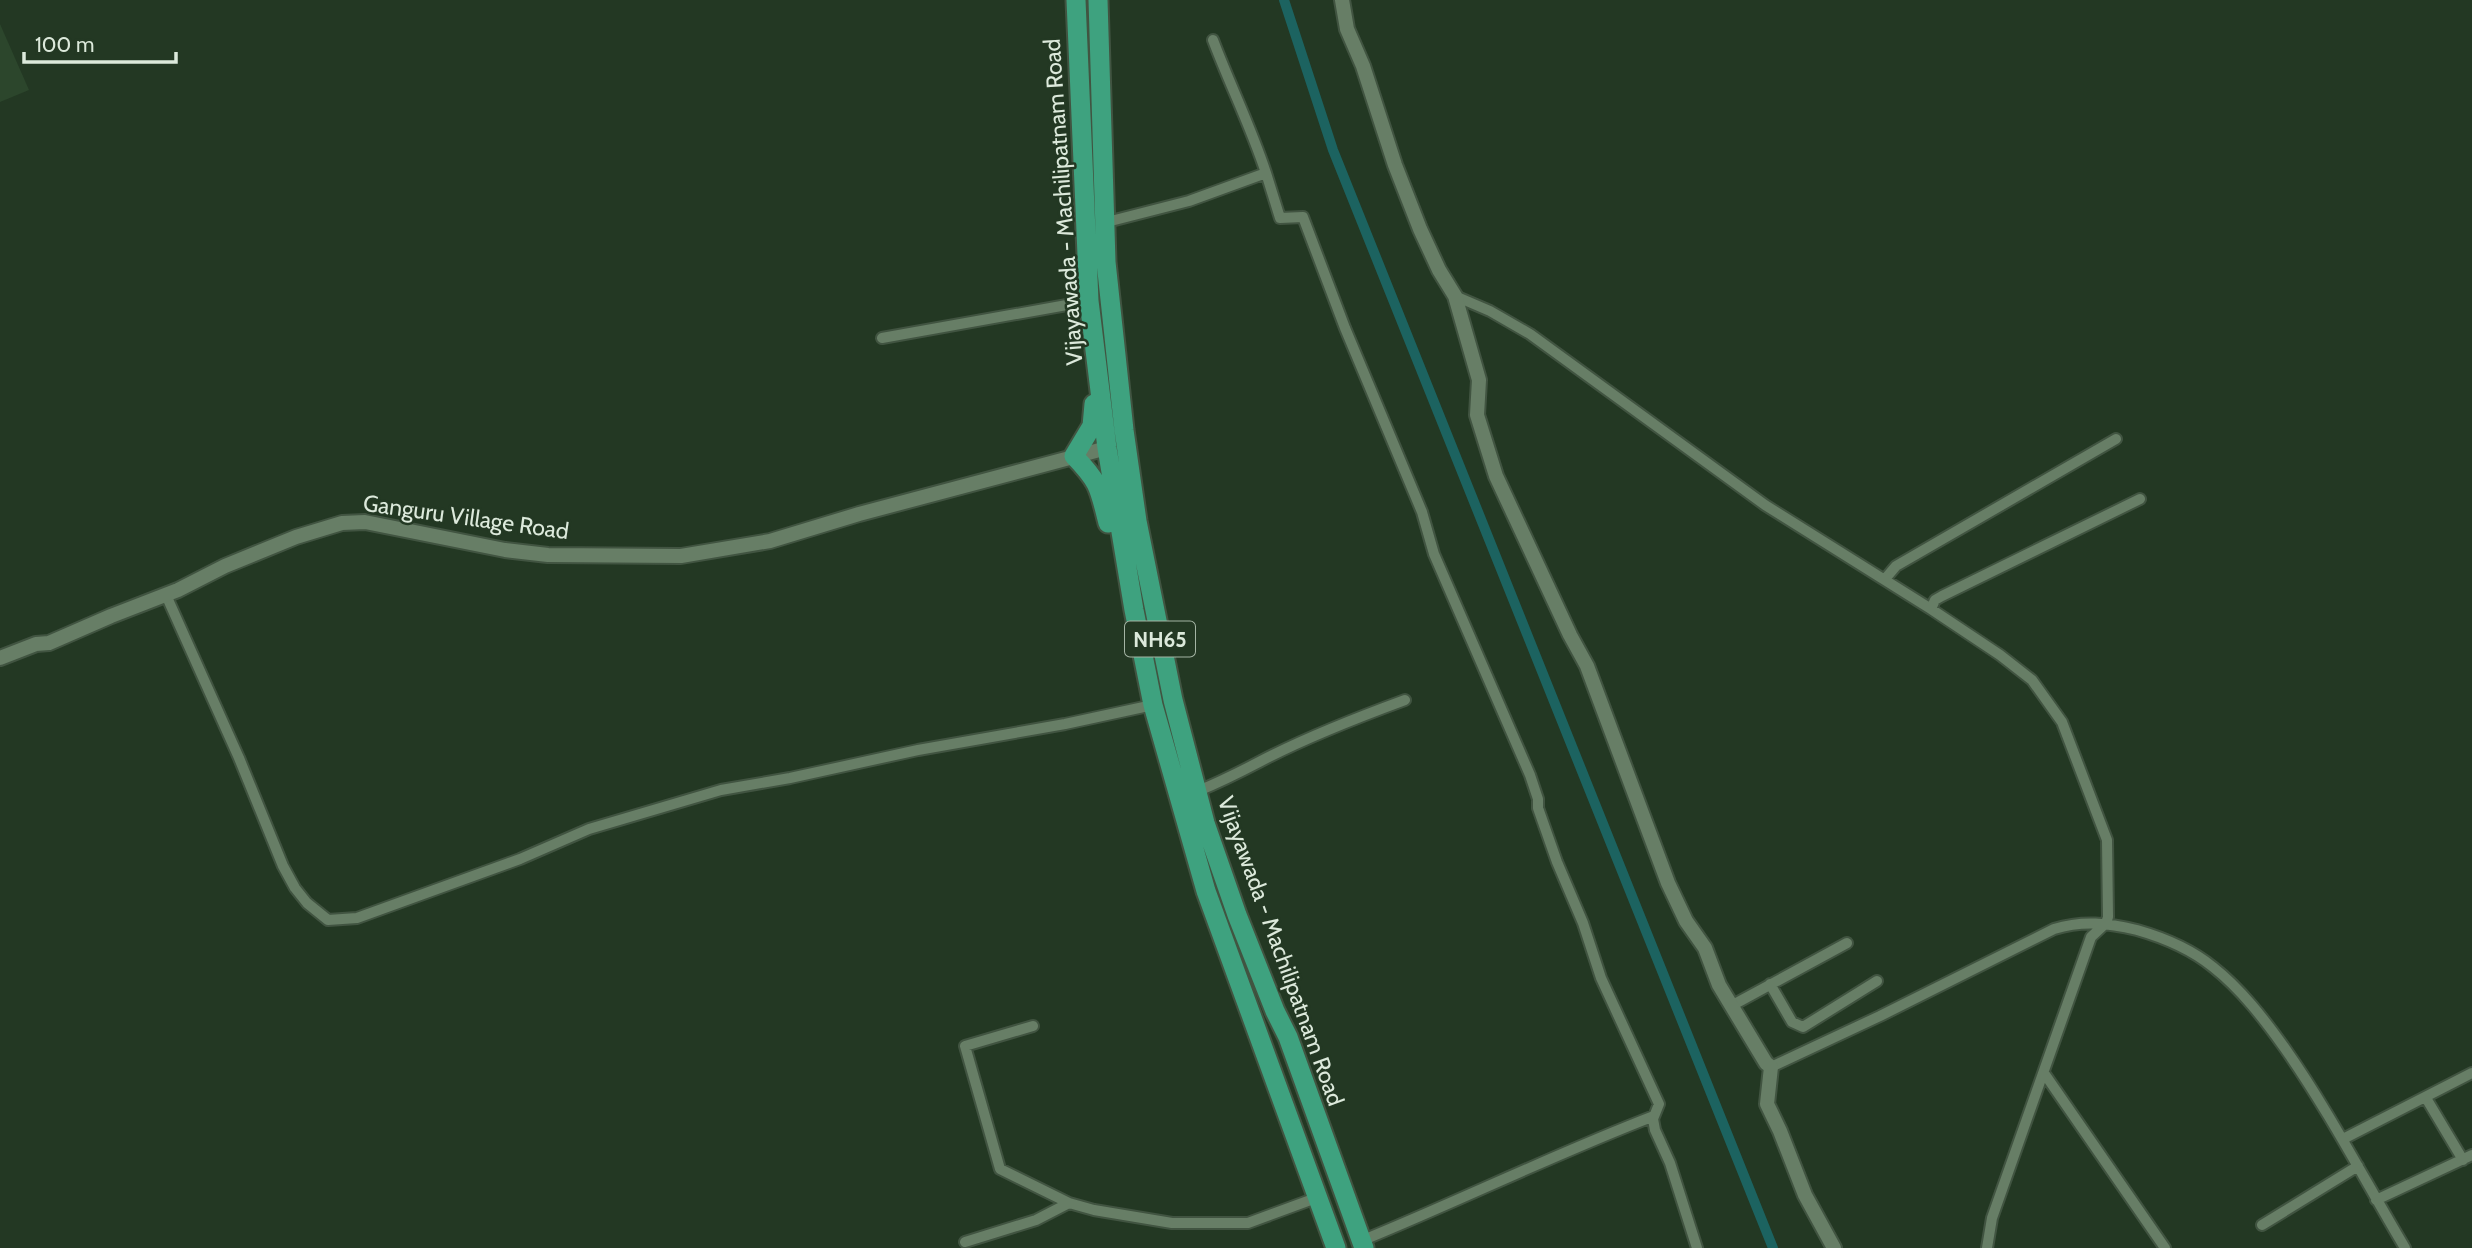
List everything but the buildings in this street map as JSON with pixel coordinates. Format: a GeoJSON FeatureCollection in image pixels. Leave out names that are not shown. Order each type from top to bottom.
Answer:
{"type":"FeatureCollection","features":[{"type":"Feature","properties":{"kind":"highway","name":"Vijayawada - Machilipatnam Road"},"geometry":{"type":"LineString","coordinates":[[1076,0],[1089,301],[1107,448],[1153,705],[1206,891],[1336,1248]]}},
{"type":"Feature","properties":{"kind":"highway","name":"Vijayawada - Machilipatnam Road"},"geometry":{"type":"LineString","coordinates":[[1098,0],[1108,280],[1124,430],[1137,521],[1173,700],[1205,824],[1237,915],[1288,1037],[1362,1244]]}},
{"type":"Feature","properties":{"kind":"highway"},"geometry":{"type":"LineString","coordinates":[[1107,448],[1116,441],[1103,305],[1108,280]]}},
{"type":"Feature","properties":{"kind":"highway"},"geometry":{"type":"LineString","coordinates":[[1092,323],[1092,426],[1074,456],[1089,470],[1099,486],[1121,587],[1126,602],[1134,610]]}},
{"type":"Feature","properties":{"kind":"street"},"geometry":{"type":"LineString","coordinates":[[1342,0],[1347,29],[1359,55],[1400,178],[1439,270],[1455,296],[1479,380],[1478,415],[1496,476],[1587,666],[1668,883],[1686,921],[1705,948],[1719,985],[1771,1067]]}},
{"type":"Feature","properties":{"kind":"street"},"geometry":{"type":"LineString","coordinates":[[1213,40],[1247,117],[1280,218],[1303,217],[1311,234],[1345,328],[1422,512],[1434,555],[1526,764],[1557,862],[1583,923],[1601,978],[1659,1104],[1654,1116],[1655,1130],[1670,1163],[1697,1248]]}},
{"type":"Feature","properties":{"kind":"street"},"geometry":{"type":"LineString","coordinates":[[1107,222],[1189,201],[1266,173]]}},
{"type":"Feature","properties":{"kind":"street"},"geometry":{"type":"LineString","coordinates":[[1455,296],[1490,311],[1530,334],[1765,505],[1885,579],[2000,655],[2032,680],[2062,722],[2107,840],[2106,923],[2091,937],[1992,1218],[1987,1248]]}},
{"type":"Feature","properties":{"kind":"street"},"geometry":{"type":"LineString","coordinates":[[882,338],[1089,301]]}},
{"type":"Feature","properties":{"kind":"street"},"geometry":{"type":"LineString","coordinates":[[1885,579],[1896,565],[2116,439]]}},
{"type":"Feature","properties":{"kind":"street","name":"Ganguru Village Road"},"geometry":{"type":"LineString","coordinates":[[0,658],[36,644],[49,643],[111,615],[166,595],[225,566],[296,537],[342,523],[365,522],[505,550],[548,555],[681,556],[770,541],[859,514],[1107,448]]}},
{"type":"Feature","properties":{"kind":"street"},"geometry":{"type":"LineString","coordinates":[[1931,609],[1935,600],[1942,596],[2140,499]]}},
{"type":"Feature","properties":{"kind":"street"},"geometry":{"type":"LineString","coordinates":[[166,595],[239,758],[283,866],[295,888],[320,916],[336,921],[357,918],[520,859],[589,830],[720,790],[1153,705]]}},
{"type":"Feature","properties":{"kind":"street"},"geometry":{"type":"LineString","coordinates":[[1198,791],[1236,776],[1261,761],[1315,737],[1405,700]]}},
{"type":"Feature","properties":{"kind":"street"},"geometry":{"type":"LineString","coordinates":[[1771,1067],[2054,929],[2082,923],[2106,923],[2152,934],[2175,943],[2215,969],[2272,1031],[2325,1108],[2404,1248]]}},
{"type":"Feature","properties":{"kind":"street"},"geometry":{"type":"LineString","coordinates":[[1731,1006],[1847,943]]}},
{"type":"Feature","properties":{"kind":"street"},"geometry":{"type":"LineString","coordinates":[[1770,984],[1792,1022],[1804,1027],[1877,981]]}},
{"type":"Feature","properties":{"kind":"street"},"geometry":{"type":"LineString","coordinates":[[1033,1026],[965,1046],[1000,1169],[1069,1203],[1094,1210],[1172,1223],[1248,1223],[1316,1198]]}},
{"type":"Feature","properties":{"kind":"street"},"geometry":{"type":"LineString","coordinates":[[1771,1067],[1767,1104],[1805,1195],[1833,1248]]}},
{"type":"Feature","properties":{"kind":"street"},"geometry":{"type":"LineString","coordinates":[[2044,1073],[2165,1248]]}},
{"type":"Feature","properties":{"kind":"street"},"geometry":{"type":"LineString","coordinates":[[2343,1139],[2472,1073]]}},
{"type":"Feature","properties":{"kind":"street"},"geometry":{"type":"LineString","coordinates":[[2376,1200],[2467,1158],[2426,1098]]}},
{"type":"Feature","properties":{"kind":"street"},"geometry":{"type":"LineString","coordinates":[[1362,1244],[1580,1145],[1654,1116]]}},
{"type":"Feature","properties":{"kind":"street"},"geometry":{"type":"LineString","coordinates":[[2262,1225],[2358,1166]]}},
{"type":"Feature","properties":{"kind":"street"},"geometry":{"type":"LineString","coordinates":[[965,1242],[1036,1220],[1069,1203]]}},
{"type":"Feature","properties":{"kind":"shaded area"},"geometry":{"type":"Polygon","coordinates":[[[0,24],[29,90],[0,102],[0,24]]]}},
{"type":"Feature","properties":{"kind":"waterway"},"geometry":{"type":"LineString","coordinates":[[1284,0],[1333,150],[1773,1248]]}}]}
